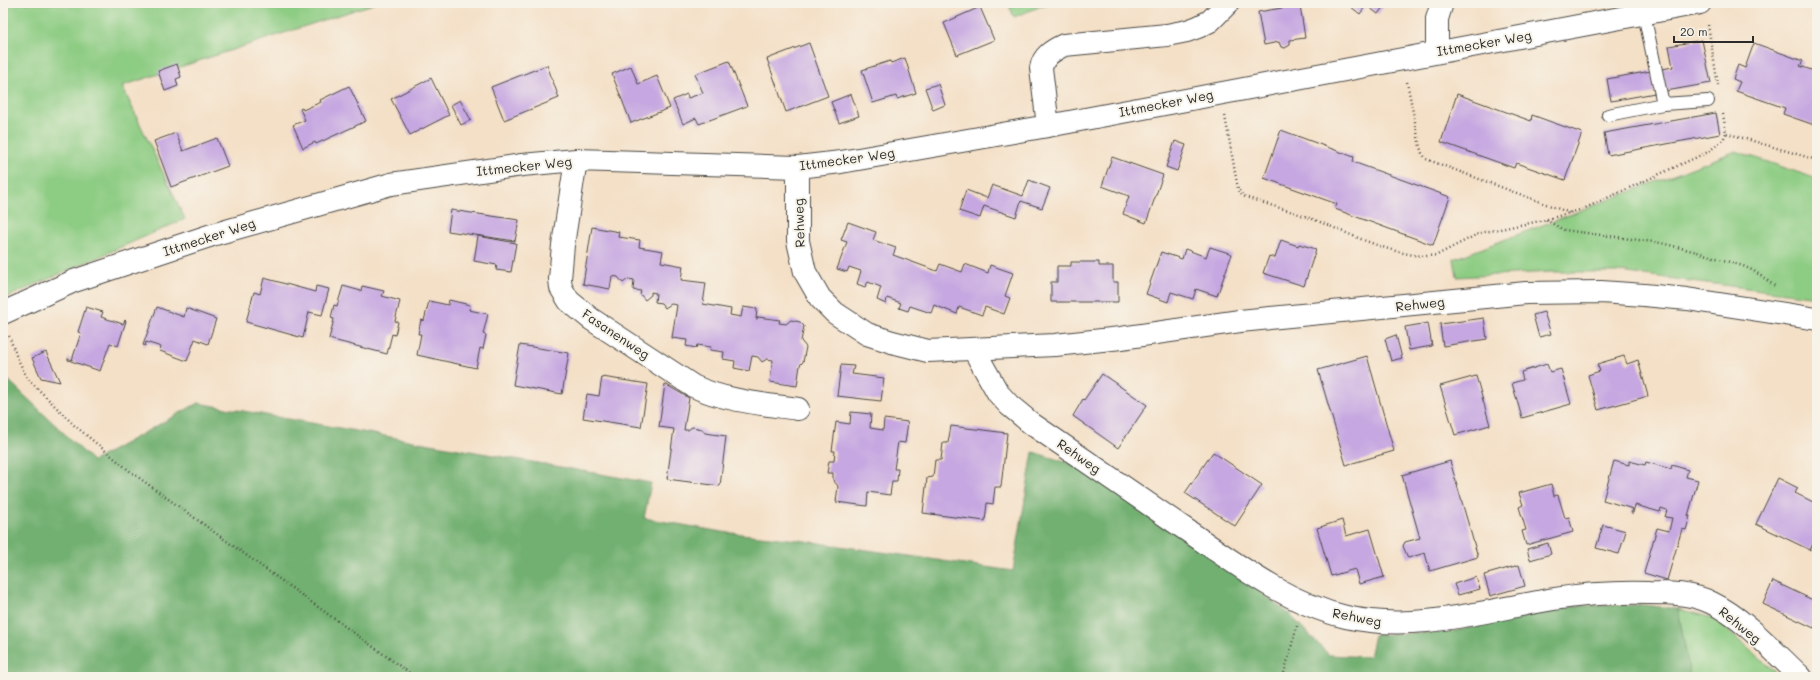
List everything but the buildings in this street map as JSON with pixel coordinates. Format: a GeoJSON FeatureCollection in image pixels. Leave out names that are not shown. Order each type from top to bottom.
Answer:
{"type":"FeatureCollection","features":[{"type":"Feature","properties":{"kind":"street"},"geometry":{"type":"LineString","coordinates":[[1048,126],[1041,68],[1042,62],[1053,50],[1064,45],[1167,35],[1187,31],[1210,21],[1228,3]]}},
{"type":"Feature","properties":{"kind":"street"},"geometry":{"type":"LineString","coordinates":[[1438,52],[1437,19],[1442,3]]}},
{"type":"Feature","properties":{"kind":"street","name":"Ittmecker Weg"},"geometry":{"type":"LineString","coordinates":[[5,322],[74,281],[212,235],[391,184],[522,165],[576,160],[798,167],[841,162],[1048,126],[1402,58],[1644,14],[1704,11]]}},
{"type":"Feature","properties":{"kind":"street","name":"Fasanenweg"},"geometry":{"type":"LineString","coordinates":[[576,160],[562,244],[560,279],[561,288],[569,301],[591,319],[693,386],[706,392],[731,399],[798,409]]}},
{"type":"Feature","properties":{"kind":"street","name":"Rehweg"},"geometry":{"type":"LineString","coordinates":[[798,167],[798,241],[805,272],[820,298],[835,313],[867,334],[928,351],[1055,345],[1121,338],[1240,320],[1526,293],[1601,292],[1687,298],[1817,319]]}},
{"type":"Feature","properties":{"kind":"street","name":"Rehweg"},"geometry":{"type":"LineString","coordinates":[[974,350],[998,393],[1009,405],[1032,424],[1230,559],[1302,602],[1333,614],[1381,623],[1436,620],[1555,598],[1596,594],[1640,592],[1680,594],[1710,602],[1730,612],[1800,677]]}},
{"type":"Feature","properties":{"kind":"lane"},"geometry":{"type":"LineString","coordinates":[[1644,14],[1663,104]]}},
{"type":"Feature","properties":{"kind":"lane"},"geometry":{"type":"LineString","coordinates":[[1608,115],[1663,104],[1708,101]]}},
{"type":"Feature","properties":{"kind":"path"},"geometry":{"type":"LineString","coordinates":[[1704,11],[1719,87]]}},
{"type":"Feature","properties":{"kind":"path"},"geometry":{"type":"LineString","coordinates":[[1402,58],[1420,147],[1426,159],[1571,213]]}},
{"type":"Feature","properties":{"kind":"path"},"geometry":{"type":"LineString","coordinates":[[1221,93],[1238,188],[1241,194],[1248,198],[1307,217],[1374,243],[1402,252],[1429,256],[1437,255],[1485,231],[1545,220],[1571,213],[1622,192],[1708,152],[1724,140],[1726,133],[1723,110]]}},
{"type":"Feature","properties":{"kind":"path"},"geometry":{"type":"LineString","coordinates":[[1726,133],[1817,160]]}},
{"type":"Feature","properties":{"kind":"path"},"geometry":{"type":"LineString","coordinates":[[1545,220],[1564,230],[1661,243],[1743,266],[1764,277],[1781,291]]}},
{"type":"Feature","properties":{"kind":"path"},"geometry":{"type":"LineString","coordinates":[[5,322],[16,355],[27,378],[74,425],[138,476],[415,677]]}},
{"type":"Feature","properties":{"kind":"path"},"geometry":{"type":"LineString","coordinates":[[1283,677],[1297,629],[1302,602]]}},
{"type":"Feature","properties":{"kind":"green space"},"geometry":{"type":"Polygon","coordinates":[[[3,3],[376,3],[122,86],[185,219],[3,299],[3,3]]]}},
{"type":"Feature","properties":{"kind":"green space"},"geometry":{"type":"Polygon","coordinates":[[[1008,3],[1049,3],[1014,17],[1008,3]]]}},
{"type":"Feature","properties":{"kind":"green space"},"geometry":{"type":"Polygon","coordinates":[[[1736,151],[1817,179],[1817,297],[1620,272],[1552,272],[1457,277],[1454,259],[1736,151]]]}},
{"type":"Feature","properties":{"kind":"green space"},"geometry":{"type":"Polygon","coordinates":[[[3,375],[93,461],[198,403],[651,483],[644,518],[722,532],[798,540],[1013,571],[1033,452],[1107,475],[1288,613],[1329,655],[1369,657],[1374,635],[1449,632],[1573,606],[1645,605],[1678,609],[1690,677],[3,677],[3,375]]]}},
{"type":"Feature","properties":{"kind":"green space"},"geometry":{"type":"Polygon","coordinates":[[[1678,609],[1713,618],[1781,677],[1690,677],[1678,609]]]}}]}
